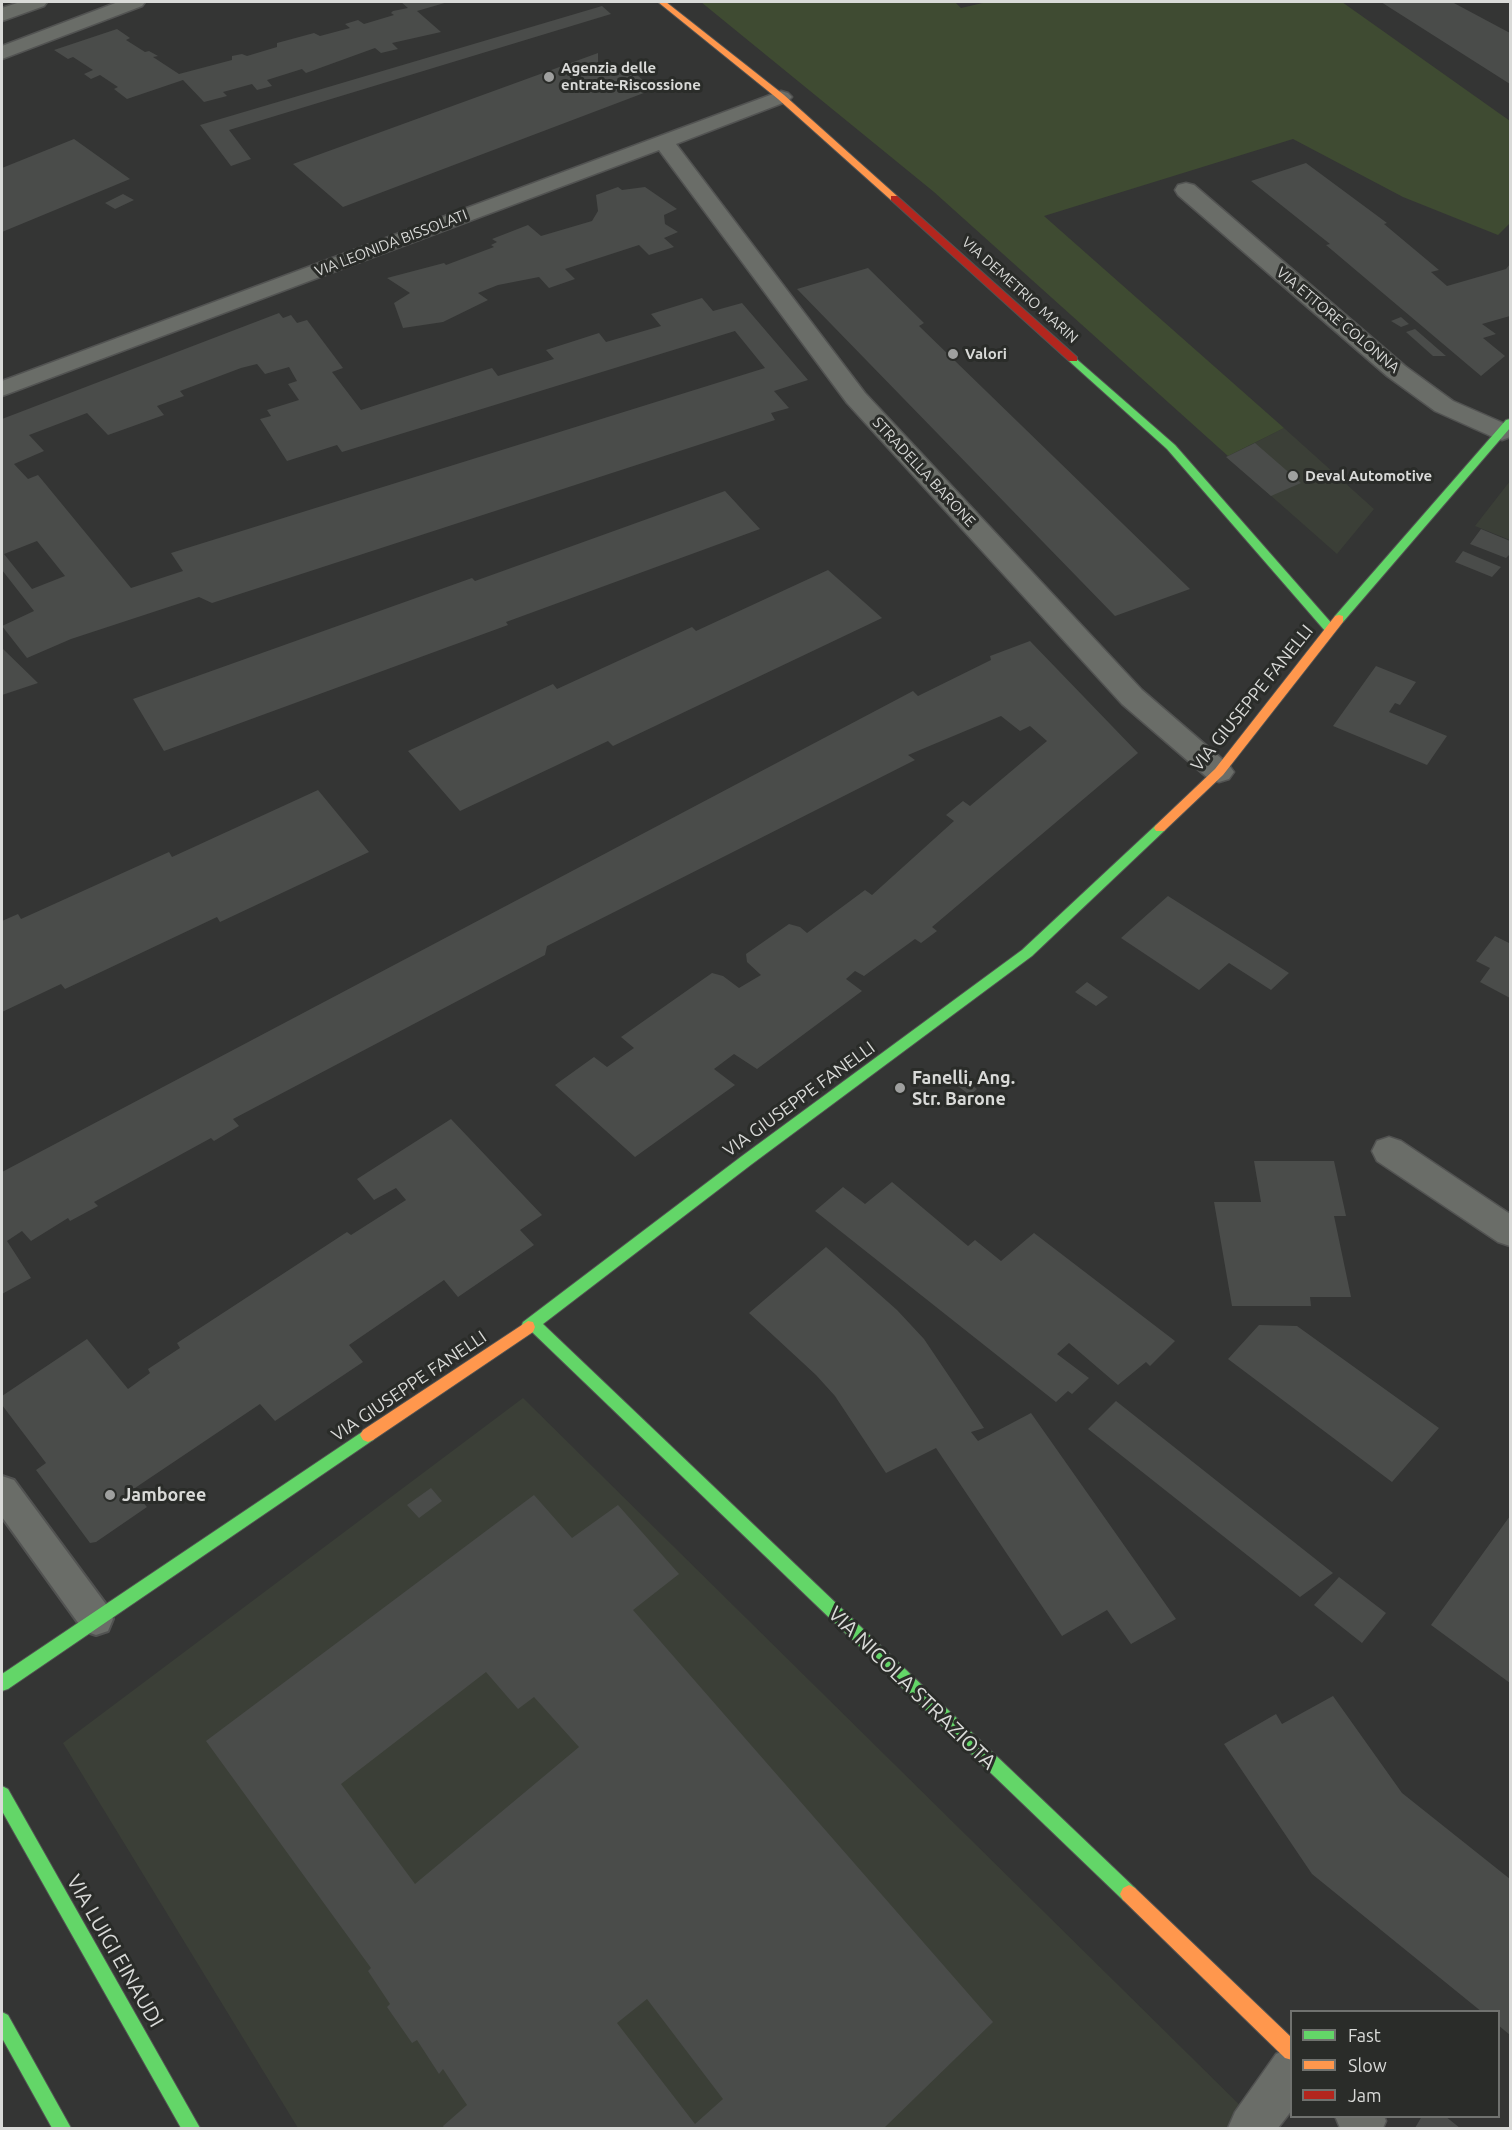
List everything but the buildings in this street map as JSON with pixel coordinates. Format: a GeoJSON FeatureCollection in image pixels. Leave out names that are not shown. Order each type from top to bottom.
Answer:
{"type":"FeatureCollection","features":[{"type":"Feature","properties":{"kind":"street"},"geometry":{"type":"LineString","coordinates":[[2,15],[37,2]]}},
{"type":"Feature","properties":{"kind":"street"},"geometry":{"type":"LineString","coordinates":[[2,53],[135,2]]}},
{"type":"Feature","properties":{"kind":"street","name":"VIA DEMETRIO MARIN"},"geometry":{"type":"LineString","coordinates":[[662,2],[781,97],[1171,447],[1330,629]]}},
{"type":"Feature","properties":{"kind":"street","name":"VIA LEONIDA BISSOLATI"},"geometry":{"type":"LineString","coordinates":[[2,389],[781,97]]}},
{"type":"Feature","properties":{"kind":"street","name":"STRADELLA BARONE"},"geometry":{"type":"LineString","coordinates":[[663,141],[856,398],[1132,698],[1219,772]]}},
{"type":"Feature","properties":{"kind":"street","name":"VIA ETTORE COLONNA"},"geometry":{"type":"LineString","coordinates":[[1186,190],[1396,370],[1444,406],[1506,427]]}},
{"type":"Feature","properties":{"kind":"street","name":"VIA GIUSEPPE FANELLI"},"geometry":{"type":"LineString","coordinates":[[2,1683],[533,1324],[747,1160],[1028,953],[1219,772],[1330,629],[1506,427]]}},
{"type":"Feature","properties":{"kind":"street"},"geometry":{"type":"LineString","coordinates":[[1389,1151],[1510,1232]]}},
{"type":"Feature","properties":{"kind":"street","name":"VIA NICOLA STRAZIOTA"},"geometry":{"type":"LineString","coordinates":[[533,1324],[1290,2049]]}},
{"type":"Feature","properties":{"kind":"street","name":"VIA LUIGI EINAUDI"},"geometry":{"type":"LineString","coordinates":[[2,1795],[191,2128]]}},
{"type":"Feature","properties":{"kind":"street"},"geometry":{"type":"LineString","coordinates":[[2,2021],[62,2128]]}},
{"type":"Feature","properties":{"kind":"street"},"geometry":{"type":"LineString","coordinates":[[1251,2128],[1290,2073]]}},
{"type":"Feature","properties":{"kind":"lane"},"geometry":{"type":"LineString","coordinates":[[2,1491],[96,1620]]}},
{"type":"Feature","properties":{"kind":"shaded area","name":"Deval Automotive"},"geometry":{"type":"Polygon","coordinates":[[[1284,428],[1374,509],[1337,554],[1227,457],[1284,428]]]}},
{"type":"Feature","properties":{"kind":"shaded area"},"geometry":{"type":"Polygon","coordinates":[[[1510,481],[1510,540],[1475,526],[1510,481]]]}},
{"type":"Feature","properties":{"kind":"shaded area"},"geometry":{"type":"Polygon","coordinates":[[[523,1398],[1263,2128],[298,2128],[63,1743],[523,1398]]]}},
{"type":"Feature","properties":{"kind":"green space"},"geometry":{"type":"Polygon","coordinates":[[[701,2],[955,2],[961,8],[987,2],[1342,2],[1510,121],[1510,223],[1498,235],[1403,197],[1293,139],[1044,216],[1284,428],[1228,456],[934,192],[701,2]]]}},
{"type":"Feature","properties":{"kind":"traffic: fast"},"geometry":{"type":"LineString","coordinates":[[1073,359],[1171,447],[1330,629]]}},
{"type":"Feature","properties":{"kind":"traffic: fast"},"geometry":{"type":"LineString","coordinates":[[1339,619],[1510,422]]}},
{"type":"Feature","properties":{"kind":"traffic: fast"},"geometry":{"type":"LineString","coordinates":[[528,1327],[747,1160],[1027,953],[1160,828]]}},
{"type":"Feature","properties":{"kind":"traffic: fast"},"geometry":{"type":"LineString","coordinates":[[533,1324],[1129,1894]]}},
{"type":"Feature","properties":{"kind":"traffic: fast"},"geometry":{"type":"LineString","coordinates":[[2,1683],[368,1435]]}},
{"type":"Feature","properties":{"kind":"traffic: fast"},"geometry":{"type":"LineString","coordinates":[[2,1795],[191,2128]]}},
{"type":"Feature","properties":{"kind":"traffic: fast"},"geometry":{"type":"LineString","coordinates":[[2,2021],[62,2128]]}},
{"type":"Feature","properties":{"kind":"traffic: slow"},"geometry":{"type":"LineString","coordinates":[[662,2],[781,97],[894,198]]}},
{"type":"Feature","properties":{"kind":"traffic: slow"},"geometry":{"type":"LineString","coordinates":[[1160,828],[1219,772],[1339,619]]}},
{"type":"Feature","properties":{"kind":"traffic: slow"},"geometry":{"type":"LineString","coordinates":[[368,1435],[528,1327]]}},
{"type":"Feature","properties":{"kind":"traffic: slow"},"geometry":{"type":"LineString","coordinates":[[1129,1894],[1290,2049]]}},
{"type":"Feature","properties":{"kind":"traffic: jam"},"geometry":{"type":"LineString","coordinates":[[894,198],[1073,359]]}},
{"type":"Feature","properties":{"kind":"place","name":"Agenzia delle entrate-Riscossione"},"geometry":{"type":"Point","coordinates":[549,77]}},
{"type":"Feature","properties":{"kind":"place","name":"Valori"},"geometry":{"type":"Point","coordinates":[953,354]}},
{"type":"Feature","properties":{"kind":"place","name":"Deval Automotive"},"geometry":{"type":"Point","coordinates":[1293,476]}},
{"type":"Feature","properties":{"kind":"place","name":"Fanelli, Ang. Str. Barone"},"geometry":{"type":"Point","coordinates":[900,1088]}},
{"type":"Feature","properties":{"kind":"place","name":"Jamboree"},"geometry":{"type":"Point","coordinates":[110,1495]}}]}
